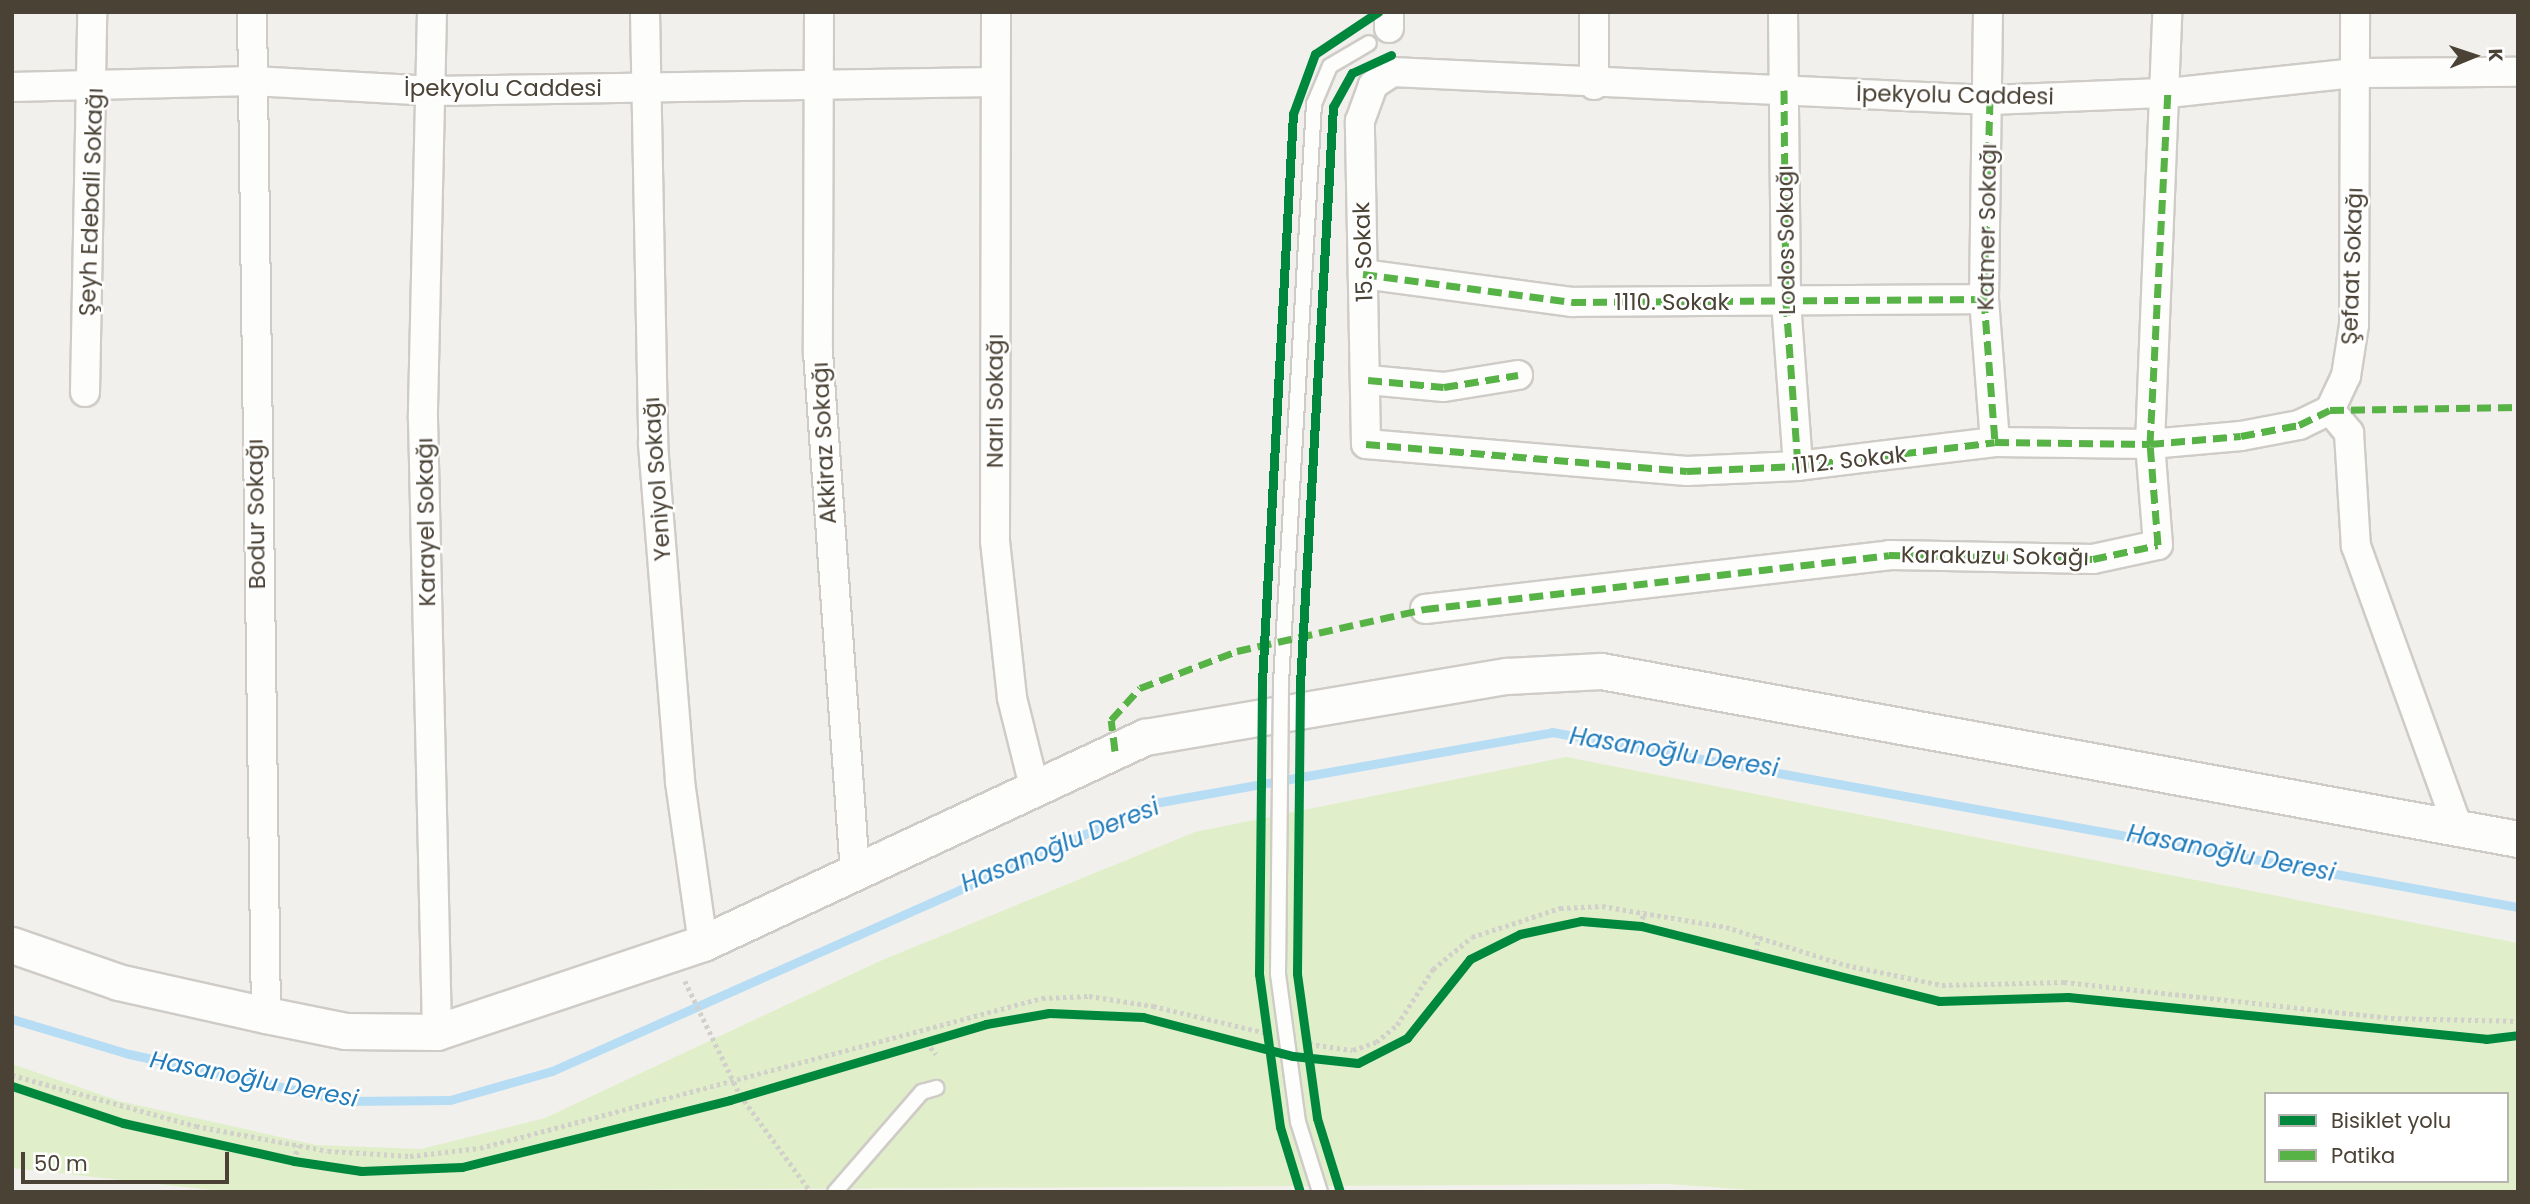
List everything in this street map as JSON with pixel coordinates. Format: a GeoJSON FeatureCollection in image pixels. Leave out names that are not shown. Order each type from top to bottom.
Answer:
{"type":"FeatureCollection","features":[{"type":"Feature","properties":{"kind":"street","name":"Şeyh Edebali Sokağı"},"geometry":{"type":"LineString","coordinates":[[85,393],[94,84],[92,12]]}},
{"type":"Feature","properties":{"kind":"street","name":"Bodur Sokağı"},"geometry":{"type":"LineString","coordinates":[[252,12],[266,1015]]}},
{"type":"Feature","properties":{"kind":"street","name":"Karayel Sokağı"},"geometry":{"type":"LineString","coordinates":[[432,12],[433,91],[423,419],[437,1032]]}},
{"type":"Feature","properties":{"kind":"street","name":"Yeniyol Sokağı"},"geometry":{"type":"LineString","coordinates":[[645,12],[643,86],[653,444],[680,782],[703,943]]}},
{"type":"Feature","properties":{"kind":"street","name":"Akkiraz Sokağı"},"geometry":{"type":"LineString","coordinates":[[819,12],[818,352],[855,872]]}},
{"type":"Feature","properties":{"kind":"street","name":"Narlı Sokağı"},"geometry":{"type":"LineString","coordinates":[[996,12],[995,541],[1012,698],[1034,786]]}},
{"type":"Feature","properties":{"kind":"street"},"geometry":{"type":"LineString","coordinates":[[1594,12],[1594,85]]}},
{"type":"Feature","properties":{"kind":"street","name":"Lodos Sokağı"},"geometry":{"type":"LineString","coordinates":[[1783,12],[1786,302],[1798,466]]}},
{"type":"Feature","properties":{"kind":"street","name":"Katmer Sokağı"},"geometry":{"type":"LineString","coordinates":[[1988,12],[1990,100],[1984,299],[1995,442]]}},
{"type":"Feature","properties":{"kind":"street","name":"Karakuzu Sokağı"},"geometry":{"type":"LineString","coordinates":[[1425,609],[1889,555],[2094,559],[2158,545],[2150,444],[2168,93],[2167,12]]}},
{"type":"Feature","properties":{"kind":"street","name":"Şefaat Sokağı"},"geometry":{"type":"LineString","coordinates":[[2330,410],[2346,376],[2354,325],[2355,12]]}},
{"type":"Feature","properties":{"kind":"street","name":"İpekyolu Caddesi"},"geometry":{"type":"LineString","coordinates":[[1392,72],[1594,85],[1784,90],[1990,100],[2168,93],[2356,73],[2518,72]]}},
{"type":"Feature","properties":{"kind":"street","name":"15. Sokak"},"geometry":{"type":"LineString","coordinates":[[1366,444],[1368,380],[1360,121],[1373,85],[1392,72]]}},
{"type":"Feature","properties":{"kind":"street","name":"İpekyolu Caddesi"},"geometry":{"type":"LineString","coordinates":[[12,87],[253,81],[433,91],[643,86],[818,87],[995,82]]}},
{"type":"Feature","properties":{"kind":"street","name":"1110. Sokak"},"geometry":{"type":"LineString","coordinates":[[1363,274],[1572,302],[1984,299]]}},
{"type":"Feature","properties":{"kind":"street"},"geometry":{"type":"LineString","coordinates":[[1368,380],[1444,387],[1518,375]]}},
{"type":"Feature","properties":{"kind":"street"},"geometry":{"type":"LineString","coordinates":[[2330,410],[2349,433],[2356,546],[2458,828]]}},
{"type":"Feature","properties":{"kind":"street","name":"1112. Sokak"},"geometry":{"type":"LineString","coordinates":[[1366,444],[1687,471],[1798,466],[1995,442],[2150,444],[2299,425],[2330,410]]}},
{"type":"Feature","properties":{"kind":"street"},"geometry":{"type":"LineString","coordinates":[[12,945],[118,982],[266,1015],[345,1031],[437,1032],[703,943],[1034,786],[1145,737],[1231,718],[1507,676],[1601,671],[2518,839]]}},
{"type":"Feature","properties":{"kind":"lane"},"geometry":{"type":"LineString","coordinates":[[1320,1192],[1298,1122],[1278,974],[1281,683],[1314,104],[1330,66],[1382,28]]}},
{"type":"Feature","properties":{"kind":"lane"},"geometry":{"type":"LineString","coordinates":[[835,1192],[922,1092],[936,1088]]}},
{"type":"Feature","properties":{"kind":"path"},"geometry":{"type":"LineString","coordinates":[[1640,926],[1644,911]]}},
{"type":"Feature","properties":{"kind":"path"},"geometry":{"type":"LineString","coordinates":[[1629,925],[1653,929]]}},
{"type":"Feature","properties":{"kind":"path"},"geometry":{"type":"LineString","coordinates":[[1503,942],[1544,928]]}},
{"type":"Feature","properties":{"kind":"path"},"geometry":{"type":"LineString","coordinates":[[1756,952],[1758,936]]}},
{"type":"Feature","properties":{"kind":"path"},"geometry":{"type":"LineString","coordinates":[[1743,950],[1768,956]]}},
{"type":"Feature","properties":{"kind":"path"},"geometry":{"type":"LineString","coordinates":[[685,980],[740,1095],[811,1192]]}},
{"type":"Feature","properties":{"kind":"path"},"geometry":{"type":"LineString","coordinates":[[1263,1012],[1266,1051]]}},
{"type":"Feature","properties":{"kind":"path"},"geometry":{"type":"LineString","coordinates":[[1116,1014],[1193,1026],[1256,1045]]}},
{"type":"Feature","properties":{"kind":"path"},"geometry":{"type":"LineString","coordinates":[[922,1044],[1017,1019]]}},
{"type":"Feature","properties":{"kind":"path"},"geometry":{"type":"LineString","coordinates":[[2354,1028],[2407,1032]]}},
{"type":"Feature","properties":{"kind":"path"},"geometry":{"type":"LineString","coordinates":[[1303,1033],[1306,1058]]}},
{"type":"Feature","properties":{"kind":"path"},"geometry":{"type":"LineString","coordinates":[[922,1044],[936,1054]]}},
{"type":"Feature","properties":{"kind":"path"},"geometry":{"type":"LineString","coordinates":[[1347,1063],[1358,1063]]}},
{"type":"Feature","properties":{"kind":"path"},"geometry":{"type":"LineString","coordinates":[[12,1086],[67,1104]]}},
{"type":"Feature","properties":{"kind":"path"},"geometry":{"type":"LineString","coordinates":[[730,1100],[751,1091]]}},
{"type":"Feature","properties":{"kind":"path"},"geometry":{"type":"LineString","coordinates":[[186,1138],[198,1140]]}},
{"type":"Feature","properties":{"kind":"path"},"geometry":{"type":"LineString","coordinates":[[295,1161],[298,1145]]}},
{"type":"Feature","properties":{"kind":"path"},"geometry":{"type":"LineString","coordinates":[[283,1158],[313,1164]]}},
{"type":"Feature","properties":{"kind":"green space"},"geometry":{"type":"Polygon","coordinates":[[[1566,757],[2518,943],[2518,1192],[1779,1192],[1669,1184],[230,1192],[12,1168],[12,1064],[119,1101],[316,1145],[421,1149],[545,1118],[880,961],[1195,832],[1566,757]]]}},
{"type":"Feature","properties":{"kind":"waterway","name":"Hasanoğlu Deresi"},"geometry":{"type":"LineString","coordinates":[[12,1019],[129,1054],[346,1101],[450,1100],[552,1071],[1155,803],[1552,732],[2518,907]]}},
{"type":"Feature","properties":{"kind":"marked path"},"geometry":{"type":"LineString","coordinates":[[1784,90],[1786,302],[1798,466]]}},
{"type":"Feature","properties":{"kind":"marked path"},"geometry":{"type":"LineString","coordinates":[[1115,751],[1111,720],[1140,688],[1237,651],[1425,609],[1889,555],[2093,559],[2158,545],[2150,444],[2168,93]]}},
{"type":"Feature","properties":{"kind":"marked path"},"geometry":{"type":"LineString","coordinates":[[1990,100],[1984,299],[1995,442]]}},
{"type":"Feature","properties":{"kind":"marked path"},"geometry":{"type":"LineString","coordinates":[[1363,274],[1572,302],[1984,299]]}},
{"type":"Feature","properties":{"kind":"marked path"},"geometry":{"type":"LineString","coordinates":[[1368,380],[1444,387],[1518,375]]}},
{"type":"Feature","properties":{"kind":"marked path"},"geometry":{"type":"LineString","coordinates":[[1366,444],[1687,471],[1798,466],[1995,442],[2150,444],[2241,436],[2299,425],[2330,410],[2518,407]]}},
{"type":"Feature","properties":{"kind":"cycle path"},"geometry":{"type":"LineString","coordinates":[[1300,1192],[1280,1127],[1259,974],[1262,682],[1293,114],[1315,54],[1378,12]]}},
{"type":"Feature","properties":{"kind":"cycle path"},"geometry":{"type":"LineString","coordinates":[[1340,1192],[1317,1118],[1297,973],[1300,684],[1333,107],[1352,73],[1391,55]]}},
{"type":"Feature","properties":{"kind":"cycle path"},"geometry":{"type":"LineString","coordinates":[[12,1086],[123,1123],[294,1161],[361,1171],[462,1167],[730,1100],[986,1024],[1049,1013],[1143,1017],[1293,1056],[1358,1063],[1407,1038],[1470,959],[1520,934],[1581,921],[1641,926],[1939,1001],[2068,997],[2486,1039],[2518,1035]]}}]}
